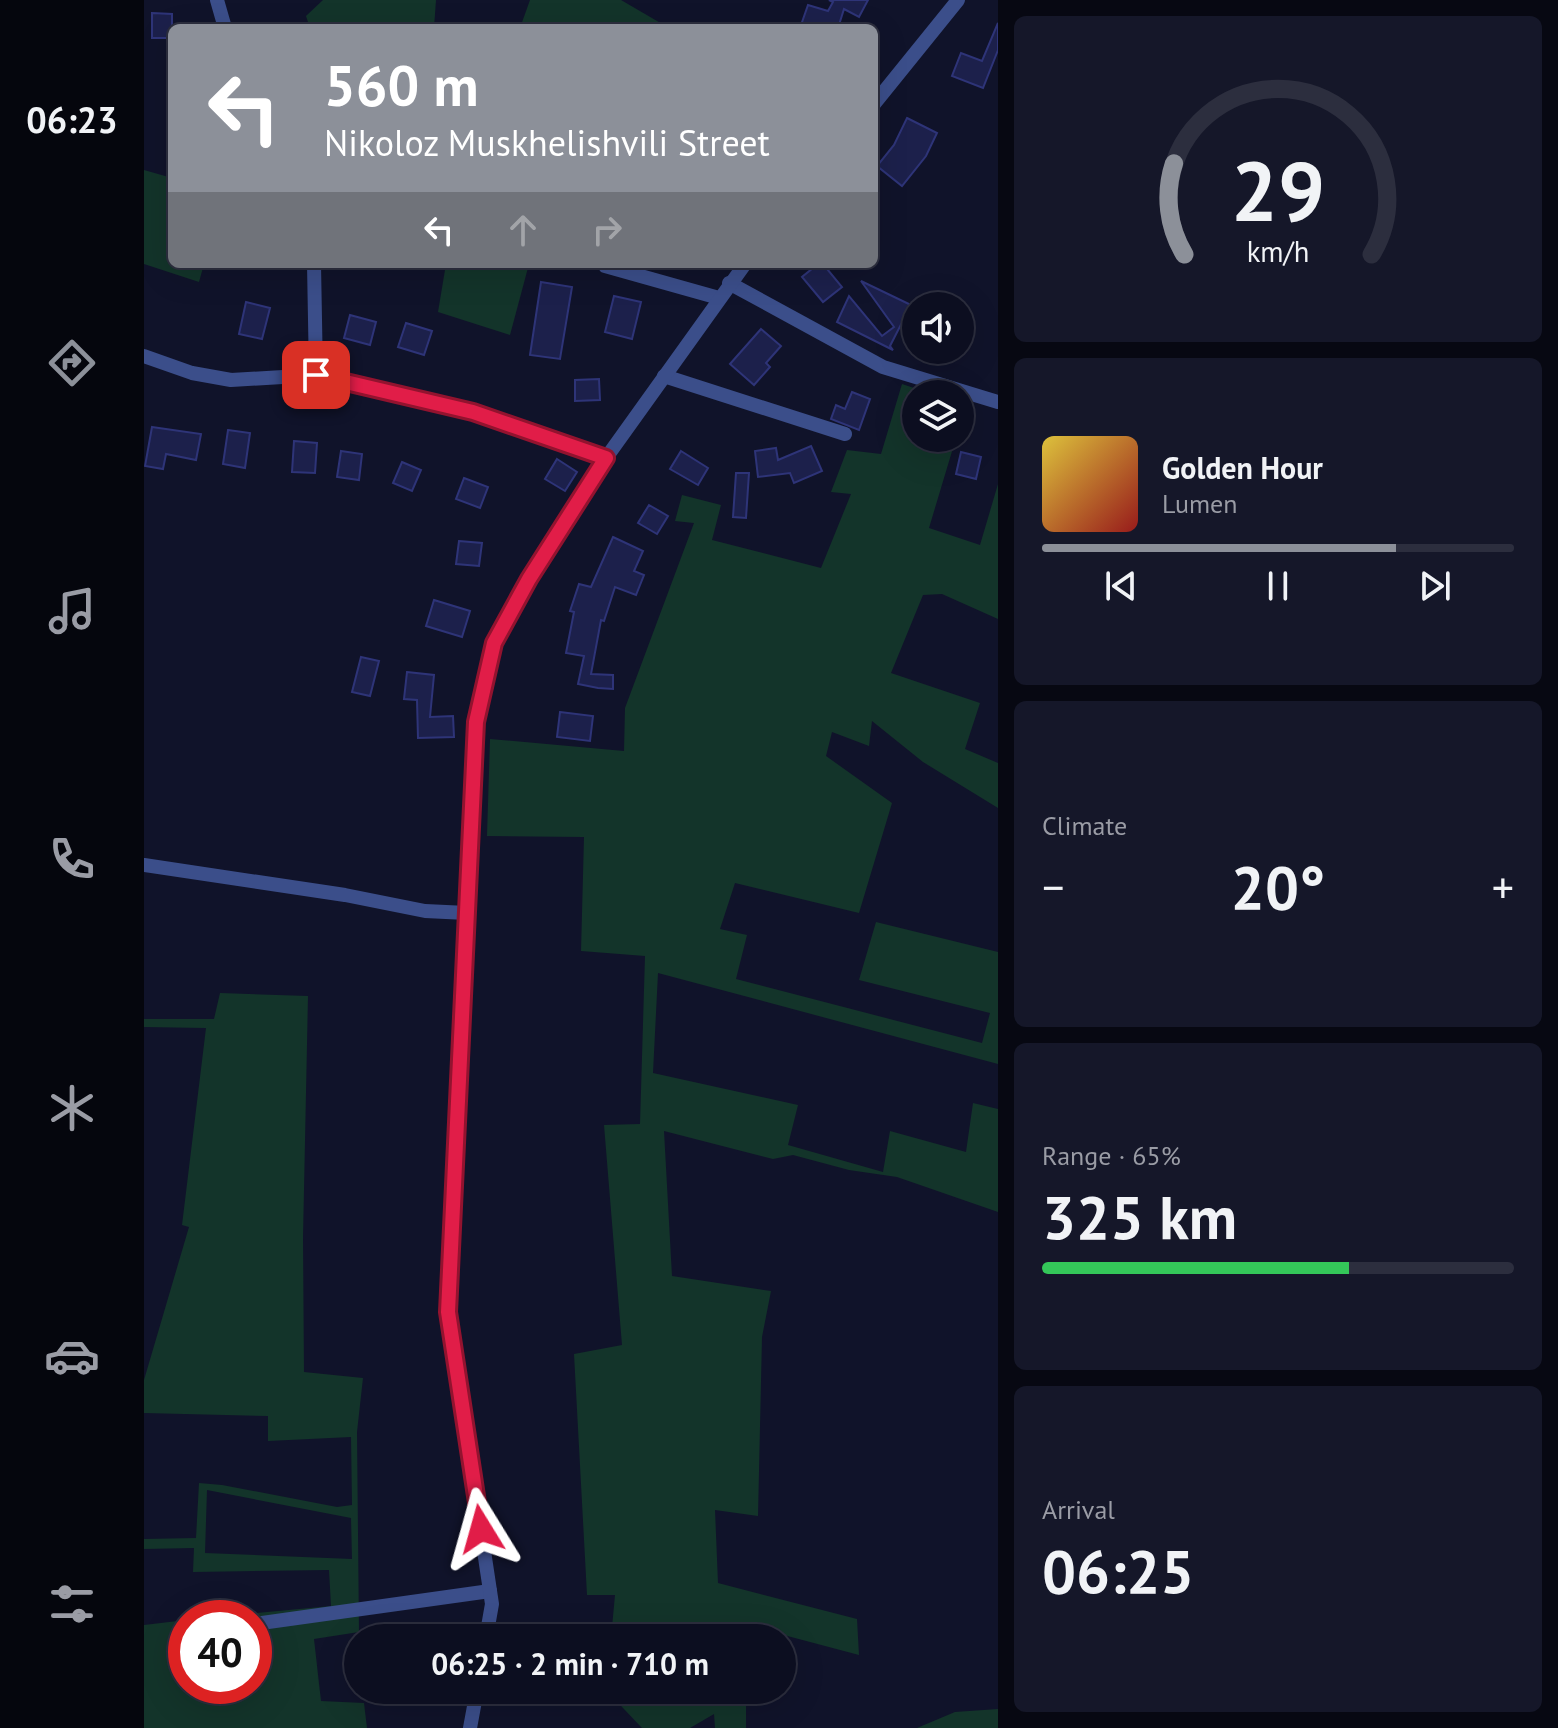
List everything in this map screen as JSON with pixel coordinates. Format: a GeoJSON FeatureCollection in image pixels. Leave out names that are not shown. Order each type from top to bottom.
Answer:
{"type":"FeatureCollection","features":[{"type":"Feature","properties":{"kind":"street"},"geometry":{"type":"LineString","coordinates":[[217,0],[224,24]]}},
{"type":"Feature","properties":{"kind":"street"},"geometry":{"type":"LineString","coordinates":[[878,99],[958,0]]}},
{"type":"Feature","properties":{"kind":"street"},"geometry":{"type":"LineString","coordinates":[[314,268],[316,375]]}},
{"type":"Feature","properties":{"kind":"street"},"geometry":{"type":"LineString","coordinates":[[612,268],[719,298]]}},
{"type":"Feature","properties":{"kind":"street"},"geometry":{"type":"LineString","coordinates":[[488,1624],[492,1604],[448,1312],[476,722],[494,643],[529,579],[606,458],[742,268]]}},
{"type":"Feature","properties":{"kind":"street"},"geometry":{"type":"LineString","coordinates":[[729,283],[883,367],[998,402]]}},
{"type":"Feature","properties":{"kind":"street"},"geometry":{"type":"LineString","coordinates":[[144,356],[192,373],[231,380],[316,375],[473,412],[606,458]]}},
{"type":"Feature","properties":{"kind":"street"},"geometry":{"type":"LineString","coordinates":[[664,376],[845,434]]}},
{"type":"Feature","properties":{"kind":"street"},"geometry":{"type":"LineString","coordinates":[[144,865],[345,895],[425,911],[467,913]]}},
{"type":"Feature","properties":{"kind":"street"},"geometry":{"type":"LineString","coordinates":[[272,1621],[490,1591]]}},
{"type":"Feature","properties":{"kind":"street"},"geometry":{"type":"LineString","coordinates":[[470,1728],[474,1704]]}},
{"type":"Feature","properties":{"kind":"green space"},"geometry":{"type":"Polygon","coordinates":[[[323,0],[436,0],[434,24],[309,24],[306,16],[323,0]]]}},
{"type":"Feature","properties":{"kind":"green space"},"geometry":{"type":"Polygon","coordinates":[[[530,0],[621,0],[662,24],[521,24],[530,0]]]}},
{"type":"Feature","properties":{"kind":"green space"},"geometry":{"type":"Polygon","coordinates":[[[144,170],[168,177],[168,268],[203,268],[199,282],[144,264],[144,170]]]}},
{"type":"Feature","properties":{"kind":"green space"},"geometry":{"type":"Polygon","coordinates":[[[445,268],[528,268],[510,335],[438,312],[445,268]]]}},
{"type":"Feature","properties":{"kind":"green space"},"geometry":{"type":"Polygon","coordinates":[[[902,384],[902,452],[952,452],[929,528],[980,545],[998,484],[998,619],[942,594],[923,595],[891,673],[980,703],[965,749],[998,763],[998,808],[923,762],[872,721],[869,746],[832,732],[826,756],[892,803],[859,913],[735,883],[720,929],[747,935],[736,979],[982,1043],[990,1013],[859,980],[876,922],[998,952],[998,1064],[658,973],[653,1073],[798,1105],[788,1145],[883,1172],[890,1131],[966,1152],[973,1103],[998,1109],[998,1212],[897,1177],[849,1170],[793,1155],[773,1159],[664,1131],[672,1276],[771,1291],[762,1337],[758,1516],[715,1510],[718,1583],[857,1619],[859,1655],[796,1638],[796,1624],[612,1624],[615,1595],[587,1595],[574,1354],[622,1345],[604,1125],[640,1124],[645,956],[581,951],[584,837],[487,836],[490,739],[624,751],[625,708],[694,523],[675,521],[682,495],[721,505],[712,540],[821,568],[851,494],[831,492],[847,450],[881,454],[902,384]]]}},
{"type":"Feature","properties":{"kind":"green space"},"geometry":{"type":"Polygon","coordinates":[[[220,993],[308,996],[303,1238],[304,1372],[363,1378],[357,1432],[359,1624],[344,1624],[344,1634],[314,1639],[321,1701],[364,1704],[367,1728],[144,1728],[144,1625],[168,1622],[168,1704],[272,1704],[272,1611],[331,1606],[329,1570],[193,1572],[194,1548],[144,1549],[144,1539],[196,1538],[199,1483],[337,1507],[352,1505],[351,1437],[268,1441],[268,1416],[144,1413],[144,1380],[189,1227],[182,1225],[206,1028],[144,1027],[144,1019],[214,1019],[220,993]],[[207,1490],[205,1553],[352,1559],[351,1518],[207,1490]]]}},
{"type":"Feature","properties":{"kind":"green space"},"geometry":{"type":"Polygon","coordinates":[[[619,1704],[746,1704],[746,1728],[715,1728],[714,1714],[690,1728],[642,1728],[619,1704]]]}},
{"type":"Feature","properties":{"kind":"green space"},"geometry":{"type":"Polygon","coordinates":[[[998,1709],[998,1728],[917,1728],[955,1712],[998,1709]]]}},
{"type":"Feature","properties":{"kind":"building"},"geometry":{"type":"Polygon","coordinates":[[[829,0],[868,0],[859,17],[844,9],[839,24],[801,24],[808,5],[828,11],[833,2],[829,0]]]}},
{"type":"Feature","properties":{"kind":"building"},"geometry":{"type":"Polygon","coordinates":[[[152,13],[172,14],[168,38],[152,38],[152,13]]]}},
{"type":"Feature","properties":{"kind":"building"},"geometry":{"type":"Polygon","coordinates":[[[998,23],[998,50],[983,88],[952,76],[961,53],[982,61],[998,23]]]}},
{"type":"Feature","properties":{"kind":"building"},"geometry":{"type":"Polygon","coordinates":[[[907,118],[937,133],[926,156],[902,186],[878,167],[894,145],[907,118]]]}},
{"type":"Feature","properties":{"kind":"building"},"geometry":{"type":"Polygon","coordinates":[[[813,268],[826,268],[842,287],[823,302],[802,277],[813,268]]]}},
{"type":"Feature","properties":{"kind":"building"},"geometry":{"type":"Polygon","coordinates":[[[861,281],[902,301],[902,323],[890,346],[893,350],[837,322],[849,296],[882,336],[894,327],[861,281]]]}},
{"type":"Feature","properties":{"kind":"building"},"geometry":{"type":"Polygon","coordinates":[[[541,282],[572,287],[560,359],[530,355],[541,282]]]}},
{"type":"Feature","properties":{"kind":"building"},"geometry":{"type":"Polygon","coordinates":[[[614,296],[641,302],[632,339],[605,332],[614,296]]]}},
{"type":"Feature","properties":{"kind":"building"},"geometry":{"type":"Polygon","coordinates":[[[246,302],[270,308],[262,339],[239,334],[246,302]]]}},
{"type":"Feature","properties":{"kind":"building"},"geometry":{"type":"Polygon","coordinates":[[[350,315],[376,322],[370,345],[344,338],[350,315]]]}},
{"type":"Feature","properties":{"kind":"building"},"geometry":{"type":"Polygon","coordinates":[[[406,323],[432,331],[424,355],[398,347],[406,323]]]}},
{"type":"Feature","properties":{"kind":"building"},"geometry":{"type":"Polygon","coordinates":[[[761,329],[781,346],[766,363],[770,367],[754,385],[730,364],[761,329]]]}},
{"type":"Feature","properties":{"kind":"building"},"geometry":{"type":"Polygon","coordinates":[[[599,379],[600,400],[575,401],[575,380],[599,379]]]}},
{"type":"Feature","properties":{"kind":"building"},"geometry":{"type":"Polygon","coordinates":[[[852,392],[870,399],[859,430],[831,419],[836,405],[845,409],[852,392]]]}},
{"type":"Feature","properties":{"kind":"building"},"geometry":{"type":"Polygon","coordinates":[[[152,427],[201,434],[196,460],[166,454],[163,469],[145,466],[152,427]]]}},
{"type":"Feature","properties":{"kind":"building"},"geometry":{"type":"Polygon","coordinates":[[[228,430],[250,433],[245,468],[223,464],[228,430]]]}},
{"type":"Feature","properties":{"kind":"building"},"geometry":{"type":"Polygon","coordinates":[[[294,441],[317,443],[315,473],[292,472],[294,441]]]}},
{"type":"Feature","properties":{"kind":"building"},"geometry":{"type":"Polygon","coordinates":[[[811,446],[822,471],[794,483],[790,473],[758,477],[755,451],[776,448],[778,460],[811,446]]]}},
{"type":"Feature","properties":{"kind":"building"},"geometry":{"type":"Polygon","coordinates":[[[341,451],[362,454],[359,480],[337,477],[341,451]]]}},
{"type":"Feature","properties":{"kind":"building"},"geometry":{"type":"Polygon","coordinates":[[[681,451],[708,468],[698,485],[670,469],[681,451]]]}},
{"type":"Feature","properties":{"kind":"building"},"geometry":{"type":"Polygon","coordinates":[[[961,452],[981,457],[976,479],[956,474],[961,452]]]}},
{"type":"Feature","properties":{"kind":"building"},"geometry":{"type":"Polygon","coordinates":[[[557,459],[577,472],[565,491],[545,479],[557,459]]]}},
{"type":"Feature","properties":{"kind":"building"},"geometry":{"type":"Polygon","coordinates":[[[402,462],[421,470],[412,491],[393,483],[402,462]]]}},
{"type":"Feature","properties":{"kind":"building"},"geometry":{"type":"Polygon","coordinates":[[[736,473],[749,473],[746,518],[733,517],[736,473]]]}},
{"type":"Feature","properties":{"kind":"building"},"geometry":{"type":"Polygon","coordinates":[[[464,478],[488,487],[480,508],[456,499],[464,478]]]}},
{"type":"Feature","properties":{"kind":"building"},"geometry":{"type":"Polygon","coordinates":[[[649,505],[668,516],[657,534],[638,523],[649,505]]]}},
{"type":"Feature","properties":{"kind":"building"},"geometry":{"type":"Polygon","coordinates":[[[613,537],[643,551],[634,571],[644,575],[636,595],[615,587],[604,621],[601,620],[591,674],[613,675],[613,689],[578,684],[584,656],[566,653],[574,612],[570,611],[579,584],[591,587],[613,537]]]}},
{"type":"Feature","properties":{"kind":"building"},"geometry":{"type":"Polygon","coordinates":[[[459,541],[482,543],[479,566],[456,564],[459,541]]]}},
{"type":"Feature","properties":{"kind":"building"},"geometry":{"type":"Polygon","coordinates":[[[434,600],[470,611],[462,637],[426,626],[434,600]]]}},
{"type":"Feature","properties":{"kind":"building"},"geometry":{"type":"Polygon","coordinates":[[[361,657],[379,661],[370,696],[352,692],[361,657]]]}},
{"type":"Feature","properties":{"kind":"building"},"geometry":{"type":"Polygon","coordinates":[[[407,672],[434,675],[430,717],[453,716],[454,737],[418,738],[417,700],[404,699],[407,672]]]}},
{"type":"Feature","properties":{"kind":"building"},"geometry":{"type":"Polygon","coordinates":[[[560,712],[593,716],[590,741],[557,737],[560,712]]]}},
{"type":"Feature","properties":{"kind":"route"},"geometry":{"type":"LineString","coordinates":[[316,375],[473,412],[606,458],[529,579],[494,643],[476,722],[448,1312],[481,1529]]}}]}
